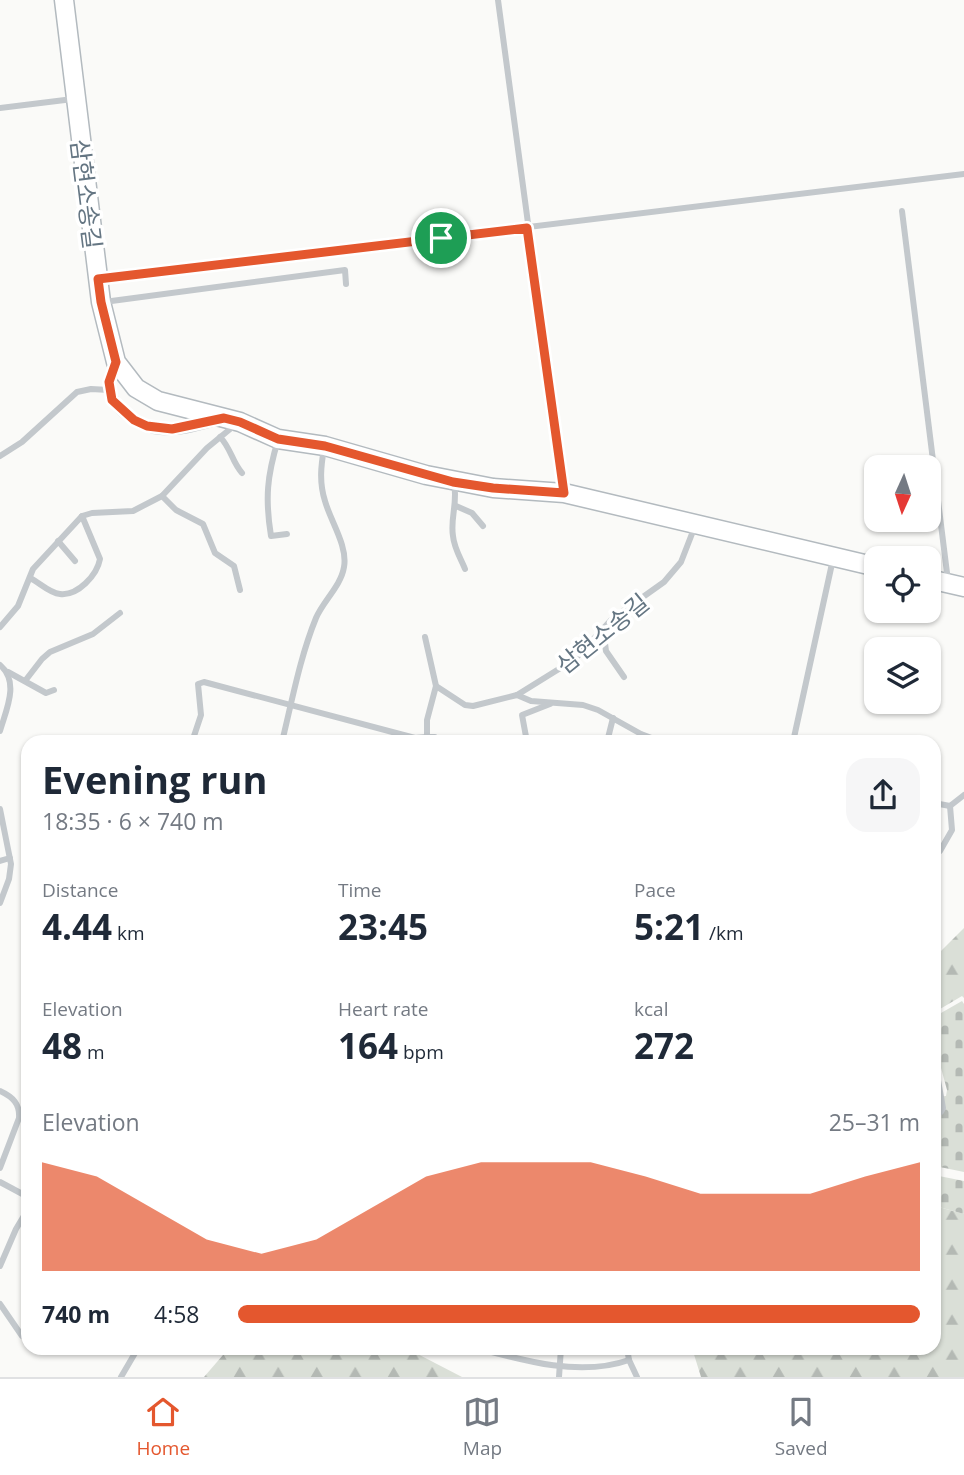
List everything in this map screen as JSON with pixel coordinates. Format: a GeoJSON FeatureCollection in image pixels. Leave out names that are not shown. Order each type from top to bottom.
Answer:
{"type":"FeatureCollection","features":[{"type":"Feature","properties":{"kind":"street","name":"삼현소송길"},"geometry":{"type":"LineString","coordinates":[[64,0],[101,302],[116,362],[136,388],[158,401],[232,420],[278,439],[325,446],[453,482],[564,493],[864,564]]}},
{"type":"Feature","properties":{"kind":"street"},"geometry":{"type":"LineString","coordinates":[[116,362],[111,374],[112,400],[134,420],[159,429],[232,420]]}},
{"type":"Feature","properties":{"kind":"lane"},"geometry":{"type":"LineString","coordinates":[[498,0],[564,493]]}},
{"type":"Feature","properties":{"kind":"lane"},"geometry":{"type":"LineString","coordinates":[[0,108],[75,99]]}},
{"type":"Feature","properties":{"kind":"lane"},"geometry":{"type":"LineString","coordinates":[[98,279],[964,174]]}},
{"type":"Feature","properties":{"kind":"lane"},"geometry":{"type":"LineString","coordinates":[[902,211],[956,585]]}},
{"type":"Feature","properties":{"kind":"lane"},"geometry":{"type":"LineString","coordinates":[[101,302],[345,270],[346,284]]}},
{"type":"Feature","properties":{"kind":"lane"},"geometry":{"type":"LineString","coordinates":[[0,456],[22,442],[76,392],[91,389],[110,390]]}},
{"type":"Feature","properties":{"kind":"lane"},"geometry":{"type":"LineString","coordinates":[[0,627],[18,606],[33,569],[82,516],[134,511],[162,496],[207,447],[220,437],[232,420]]}},
{"type":"Feature","properties":{"kind":"lane"},"geometry":{"type":"LineString","coordinates":[[220,437],[228,445],[235,465],[242,473]]}},
{"type":"Feature","properties":{"kind":"lane"},"geometry":{"type":"LineString","coordinates":[[278,439],[268,475],[266,503],[271,536],[287,534]]}},
{"type":"Feature","properties":{"kind":"lane"},"geometry":{"type":"LineString","coordinates":[[284,735],[316,617],[343,573],[345,564],[320,482],[325,446]]}},
{"type":"Feature","properties":{"kind":"lane"},"geometry":{"type":"LineString","coordinates":[[453,482],[456,506],[453,539],[465,569]]}},
{"type":"Feature","properties":{"kind":"lane"},"geometry":{"type":"LineString","coordinates":[[162,496],[176,510],[203,524],[215,553],[234,566],[240,590]]}},
{"type":"Feature","properties":{"kind":"lane"},"geometry":{"type":"LineString","coordinates":[[456,506],[472,513],[483,526]]}},
{"type":"Feature","properties":{"kind":"lane"},"geometry":{"type":"LineString","coordinates":[[30,578],[52,592],[64,594],[94,576],[100,559],[82,516]]}},
{"type":"Feature","properties":{"kind":"lane","name":"삼현소송길"},"geometry":{"type":"LineString","coordinates":[[436,686],[465,705],[473,706],[517,695],[575,659],[612,619],[633,606],[673,572],[686,553],[695,524]]}},
{"type":"Feature","properties":{"kind":"lane"},"geometry":{"type":"LineString","coordinates":[[58,541],[75,561]]}},
{"type":"Feature","properties":{"kind":"lane"},"geometry":{"type":"LineString","coordinates":[[795,735],[833,557]]}},
{"type":"Feature","properties":{"kind":"lane"},"geometry":{"type":"LineString","coordinates":[[25,681],[50,652],[93,634],[120,613]]}},
{"type":"Feature","properties":{"kind":"lane"},"geometry":{"type":"LineString","coordinates":[[603,628],[606,651],[624,677]]}},
{"type":"Feature","properties":{"kind":"lane"},"geometry":{"type":"LineString","coordinates":[[425,637],[436,686],[431,700],[427,735]]}},
{"type":"Feature","properties":{"kind":"lane"},"geometry":{"type":"LineString","coordinates":[[0,665],[46,693],[54,690]]}},
{"type":"Feature","properties":{"kind":"lane"},"geometry":{"type":"LineString","coordinates":[[0,731],[10,694],[8,672]]}},
{"type":"Feature","properties":{"kind":"lane"},"geometry":{"type":"LineString","coordinates":[[194,735],[201,715],[197,689],[201,682],[211,682],[400,735]]}},
{"type":"Feature","properties":{"kind":"lane","name":"삼현소송길"},"geometry":{"type":"LineString","coordinates":[[517,695],[531,701],[583,705],[647,735]]}},
{"type":"Feature","properties":{"kind":"lane"},"geometry":{"type":"LineString","coordinates":[[526,735],[522,715],[553,703]]}},
{"type":"Feature","properties":{"kind":"lane"},"geometry":{"type":"LineString","coordinates":[[608,735],[612,718]]}},
{"type":"Feature","properties":{"kind":"lane"},"geometry":{"type":"LineString","coordinates":[[941,804],[950,806],[964,795]]}},
{"type":"Feature","properties":{"kind":"lane"},"geometry":{"type":"LineString","coordinates":[[941,849],[952,830],[950,806]]}},
{"type":"Feature","properties":{"kind":"lane"},"geometry":{"type":"LineString","coordinates":[[0,809],[10,858],[9,879],[0,903]]}},
{"type":"Feature","properties":{"kind":"lane"},"geometry":{"type":"LineString","coordinates":[[0,860],[10,858]]}},
{"type":"Feature","properties":{"kind":"lane"},"geometry":{"type":"LineString","coordinates":[[0,1091],[10,1096],[20,1110],[0,1168]]}},
{"type":"Feature","properties":{"kind":"lane"},"geometry":{"type":"LineString","coordinates":[[0,1182],[21,1193]]}},
{"type":"Feature","properties":{"kind":"lane"},"geometry":{"type":"LineString","coordinates":[[0,1266],[21,1221]]}},
{"type":"Feature","properties":{"kind":"lane"},"geometry":{"type":"LineString","coordinates":[[0,1304],[21,1335]]}},
{"type":"Feature","properties":{"kind":"lane"},"geometry":{"type":"LineString","coordinates":[[121,1377],[134,1355]]}},
{"type":"Feature","properties":{"kind":"lane"},"geometry":{"type":"LineString","coordinates":[[504,1355],[539,1364],[561,1366],[610,1367],[629,1360]]}},
{"type":"Feature","properties":{"kind":"lane"},"geometry":{"type":"LineString","coordinates":[[559,1377],[561,1355]]}},
{"type":"Feature","properties":{"kind":"lane"},"geometry":{"type":"LineString","coordinates":[[628,1355],[636,1377]]}},
{"type":"Feature","properties":{"kind":"green space"},"geometry":{"type":"Polygon","coordinates":[[[964,928],[964,998],[962,996],[941,1008],[941,951],[964,928]]]}},
{"type":"Feature","properties":{"kind":"green space"},"geometry":{"type":"Polygon","coordinates":[[[962,1001],[964,1004],[964,1172],[941,1167],[941,1096],[946,1096],[947,1090],[941,1068],[941,1013],[962,1001]]]}},
{"type":"Feature","properties":{"kind":"green space"},"geometry":{"type":"Polygon","coordinates":[[[941,1176],[964,1181],[964,1214],[941,1208],[941,1176]]]}},
{"type":"Feature","properties":{"kind":"green space"},"geometry":{"type":"Polygon","coordinates":[[[941,1208],[964,1214],[964,1377],[701,1377],[694,1355],[941,1355],[941,1208]]]}},
{"type":"Feature","properties":{"kind":"green space"},"geometry":{"type":"Polygon","coordinates":[[[223,1355],[420,1355],[462,1377],[204,1377],[223,1355]]]}},
{"type":"Feature","properties":{"kind":"route"},"geometry":{"type":"LineString","coordinates":[[527,228],[564,493],[453,482],[325,446],[278,439],[224,418],[193,426],[159,429],[134,420],[112,400],[109,382],[116,362],[98,279],[441,238],[527,228]]}}]}
